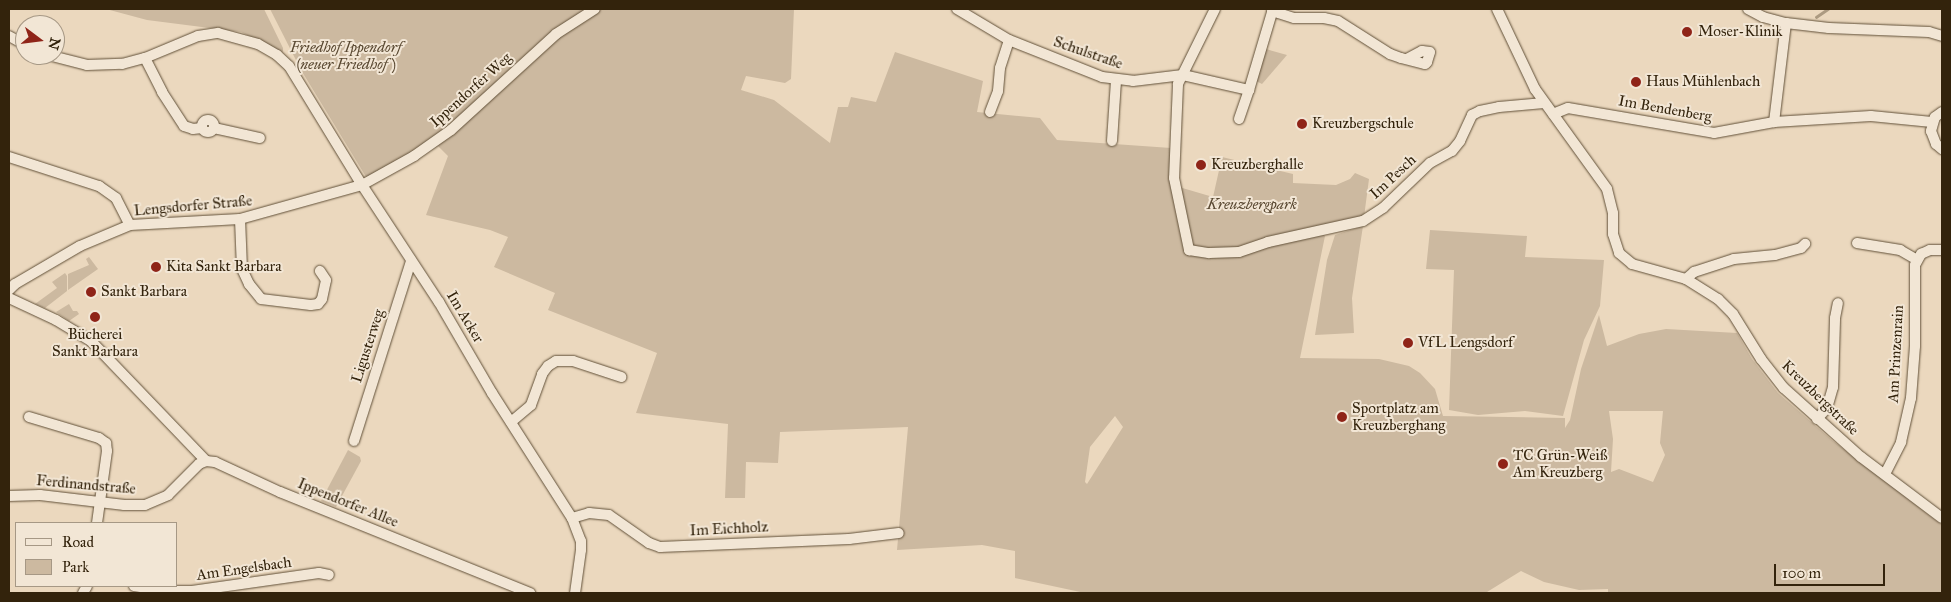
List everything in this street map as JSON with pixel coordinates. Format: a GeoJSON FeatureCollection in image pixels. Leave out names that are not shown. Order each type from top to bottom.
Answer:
{"type":"FeatureCollection","features":[{"type":"Feature","properties":{"kind":"street","name":"Ippendorfer Weg"},"geometry":{"type":"LineString","coordinates":[[362,185],[414,156],[451,130],[556,34],[595,9]]}},
{"type":"Feature","properties":{"kind":"street","name":"Schulstraße"},"geometry":{"type":"LineString","coordinates":[[957,9],[1009,40],[1116,80],[1133,81],[1184,75],[1249,90]]}},
{"type":"Feature","properties":{"kind":"street"},"geometry":{"type":"LineString","coordinates":[[1184,75],[1215,9]]}},
{"type":"Feature","properties":{"kind":"street","name":"Kreuzbergstraße"},"geometry":{"type":"LineString","coordinates":[[1497,9],[1544,103],[1607,189],[1614,213],[1613,234],[1619,253],[1632,264],[1641,268],[1686,279],[1718,299],[1733,314],[1776,379],[1861,458],[1942,518]]}},
{"type":"Feature","properties":{"kind":"street"},"geometry":{"type":"LineString","coordinates":[[1748,9],[1763,17],[1786,23],[1829,28],[1929,32],[1942,36]]}},
{"type":"Feature","properties":{"kind":"street"},"geometry":{"type":"LineString","coordinates":[[1239,119],[1273,10],[1294,18],[1317,17],[1338,21],[1390,54],[1407,60]]}},
{"type":"Feature","properties":{"kind":"street"},"geometry":{"type":"LineString","coordinates":[[1774,122],[1786,23]]}},
{"type":"Feature","properties":{"kind":"street","name":"Im Acker"},"geometry":{"type":"LineString","coordinates":[[145,58],[198,36],[218,33],[258,44],[277,55],[289,66],[572,518],[581,541],[575,593]]}},
{"type":"Feature","properties":{"kind":"street"},"geometry":{"type":"LineString","coordinates":[[990,112],[998,91],[1000,68],[1009,40]]}},
{"type":"Feature","properties":{"kind":"street"},"geometry":{"type":"LineString","coordinates":[[65,61],[94,65],[122,64],[145,58],[162,92],[184,126],[193,129],[202,128],[203,122],[208,120],[213,122],[214,128],[260,138]]}},
{"type":"Feature","properties":{"kind":"street","name":"Im Pesch"},"geometry":{"type":"LineString","coordinates":[[1184,75],[1178,84],[1175,188],[1189,250],[1209,253],[1239,252],[1268,242],[1363,221],[1383,208],[1430,163],[1456,147],[1469,119],[1476,113],[1499,107],[1544,103]]}},
{"type":"Feature","properties":{"kind":"street"},"geometry":{"type":"LineString","coordinates":[[1112,141],[1116,80]]}},
{"type":"Feature","properties":{"kind":"street","name":"Im Bendenberg"},"geometry":{"type":"LineString","coordinates":[[1553,114],[1568,108],[1714,133],[1774,122],[1871,116],[1932,122]]}},
{"type":"Feature","properties":{"kind":"street"},"geometry":{"type":"LineString","coordinates":[[1942,112],[1932,122],[1933,138],[1942,149]]}},
{"type":"Feature","properties":{"kind":"street"},"geometry":{"type":"LineString","coordinates":[[9,157],[100,186],[116,198],[130,225]]}},
{"type":"Feature","properties":{"kind":"street","name":"Lengsdorfer Straße"},"geometry":{"type":"LineString","coordinates":[[9,290],[16,284],[82,246],[130,225],[240,219],[362,185]]}},
{"type":"Feature","properties":{"kind":"street"},"geometry":{"type":"LineString","coordinates":[[240,219],[242,269],[249,284],[261,299],[311,305],[318,304],[322,299],[326,280],[320,271]]}},
{"type":"Feature","properties":{"kind":"street"},"geometry":{"type":"LineString","coordinates":[[1857,242],[1894,248],[1917,260],[1921,254],[1930,250],[1942,250]]}},
{"type":"Feature","properties":{"kind":"street"},"geometry":{"type":"LineString","coordinates":[[1686,279],[1694,272],[1734,259],[1775,255],[1801,248],[1805,244]]}},
{"type":"Feature","properties":{"kind":"street","name":"Ligusterweg"},"geometry":{"type":"LineString","coordinates":[[354,441],[411,260]]}},
{"type":"Feature","properties":{"kind":"street","name":"Am Prinzenrain"},"geometry":{"type":"LineString","coordinates":[[1885,474],[1901,442],[1911,398],[1914,346],[1913,271],[1917,260]]}},
{"type":"Feature","properties":{"kind":"street","name":"Ippendorfer Allee"},"geometry":{"type":"LineString","coordinates":[[9,298],[56,320],[91,340],[116,364],[206,461],[215,462],[280,492],[530,593]]}},
{"type":"Feature","properties":{"kind":"street"},"geometry":{"type":"LineString","coordinates":[[1817,419],[1827,408],[1833,387],[1835,318],[1838,303]]}},
{"type":"Feature","properties":{"kind":"street"},"geometry":{"type":"LineString","coordinates":[[511,422],[531,405],[542,374],[548,366],[556,361],[573,361],[621,377]]}},
{"type":"Feature","properties":{"kind":"street"},"geometry":{"type":"LineString","coordinates":[[29,417],[99,438],[106,443],[107,451],[97,522]]}},
{"type":"Feature","properties":{"kind":"street","name":"Ferdinandstraße"},"geometry":{"type":"LineString","coordinates":[[9,496],[55,496],[99,503],[138,506],[157,501],[173,492],[199,464],[206,461]]}},
{"type":"Feature","properties":{"kind":"street","name":"Im Eichholz"},"geometry":{"type":"LineString","coordinates":[[572,518],[589,513],[609,515],[649,544],[660,546],[850,539],[898,533]]}},
{"type":"Feature","properties":{"kind":"street","name":"Am Engelsbach"},"geometry":{"type":"LineString","coordinates":[[140,587],[166,591],[192,592],[319,573],[329,575]]}},
{"type":"Feature","properties":{"kind":"green space"},"geometry":{"type":"Polygon","coordinates":[[[106,9],[264,9],[283,48],[283,52],[241,32],[147,20],[106,9]]]}},
{"type":"Feature","properties":{"kind":"green space","name":"Friedhof Ippendorf (neuer Friedhof)"},"geometry":{"type":"Polygon","coordinates":[[[270,9],[794,9],[791,79],[785,83],[746,76],[741,90],[774,100],[830,143],[838,107],[848,107],[851,97],[876,102],[895,52],[983,81],[977,112],[1040,118],[1057,140],[1171,148],[1186,252],[1209,255],[1322,233],[1325,236],[1300,358],[1379,359],[1409,366],[1420,373],[1435,389],[1443,416],[1565,418],[1565,428],[1570,420],[1581,369],[1599,315],[1607,346],[1639,334],[1666,329],[1737,333],[1752,359],[1778,393],[1833,441],[1942,525],[1942,593],[1608,593],[1608,589],[1579,590],[1544,582],[1521,571],[1487,592],[1474,593],[1085,593],[1015,578],[1015,551],[982,545],[897,550],[908,427],[780,432],[778,463],[746,462],[745,498],[725,498],[728,424],[636,413],[657,353],[548,310],[555,293],[494,267],[508,237],[490,230],[426,215],[448,156],[438,146],[371,185],[301,70],[270,9]],[[1609,411],[1613,439],[1611,472],[1619,469],[1653,482],[1665,455],[1660,443],[1663,411],[1609,411]],[[1115,416],[1090,447],[1085,482],[1087,484],[1123,427],[1115,416]]]}},
{"type":"Feature","properties":{"kind":"green space"},"geometry":{"type":"Polygon","coordinates":[[[1266,49],[1287,55],[1262,84],[1256,81],[1266,49]]]}},
{"type":"Feature","properties":{"kind":"green space","name":"Kreuzbergpark"},"geometry":{"type":"Polygon","coordinates":[[[1222,157],[1293,174],[1293,183],[1336,185],[1350,179],[1355,173],[1369,179],[1364,217],[1239,250],[1191,248],[1179,187],[1213,197],[1222,157]]]}},
{"type":"Feature","properties":{"kind":"green space"},"geometry":{"type":"Polygon","coordinates":[[[1363,226],[1352,298],[1354,333],[1315,335],[1327,260],[1335,235],[1363,226]]]}},
{"type":"Feature","properties":{"kind":"green space"},"geometry":{"type":"Polygon","coordinates":[[[1430,230],[1527,236],[1525,257],[1604,260],[1600,306],[1584,340],[1563,416],[1525,411],[1478,415],[1449,410],[1454,270],[1426,269],[1430,230]]]}},
{"type":"Feature","properties":{"kind":"green space"},"geometry":{"type":"Polygon","coordinates":[[[89,257],[98,269],[68,290],[68,274],[89,265],[86,259],[89,257]]]}},
{"type":"Feature","properties":{"kind":"green space"},"geometry":{"type":"Polygon","coordinates":[[[65,273],[67,276],[67,291],[45,308],[35,304],[57,288],[52,282],[65,273]]]}},
{"type":"Feature","properties":{"kind":"green space"},"geometry":{"type":"Polygon","coordinates":[[[69,304],[73,311],[77,311],[79,314],[69,321],[56,312],[69,304]]]}},
{"type":"Feature","properties":{"kind":"green space"},"geometry":{"type":"Polygon","coordinates":[[[348,450],[360,457],[361,461],[336,507],[321,501],[348,450]]]}},
{"type":"Feature","properties":{"kind":"waterway"},"geometry":{"type":"LineString","coordinates":[[1816,17],[1828,9]]}},
{"type":"Feature","properties":{"kind":"place","name":"Moser-Klinik"},"geometry":{"type":"Point","coordinates":[1687,32]}},
{"type":"Feature","properties":{"kind":"place","name":"Haus Mühlenbach"},"geometry":{"type":"Point","coordinates":[1636,82]}},
{"type":"Feature","properties":{"kind":"place","name":"Kreuzbergschule"},"geometry":{"type":"Point","coordinates":[1302,124]}},
{"type":"Feature","properties":{"kind":"place","name":"Kreuzberghalle"},"geometry":{"type":"Point","coordinates":[1201,165]}},
{"type":"Feature","properties":{"kind":"place","name":"Kita Sankt Barbara"},"geometry":{"type":"Point","coordinates":[156,267]}},
{"type":"Feature","properties":{"kind":"place","name":"Sankt Barbara"},"geometry":{"type":"Point","coordinates":[91,292]}},
{"type":"Feature","properties":{"kind":"place","name":"Bücherei Sankt Barbara"},"geometry":{"type":"Point","coordinates":[95,317]}},
{"type":"Feature","properties":{"kind":"place","name":"VfL Lengsdorf"},"geometry":{"type":"Point","coordinates":[1408,343]}},
{"type":"Feature","properties":{"kind":"place","name":"Sportplatz am Kreuzberghang"},"geometry":{"type":"Point","coordinates":[1342,417]}},
{"type":"Feature","properties":{"kind":"place","name":"TC Grün-Weiß Am Kreuzberg"},"geometry":{"type":"Point","coordinates":[1503,464]}}]}
